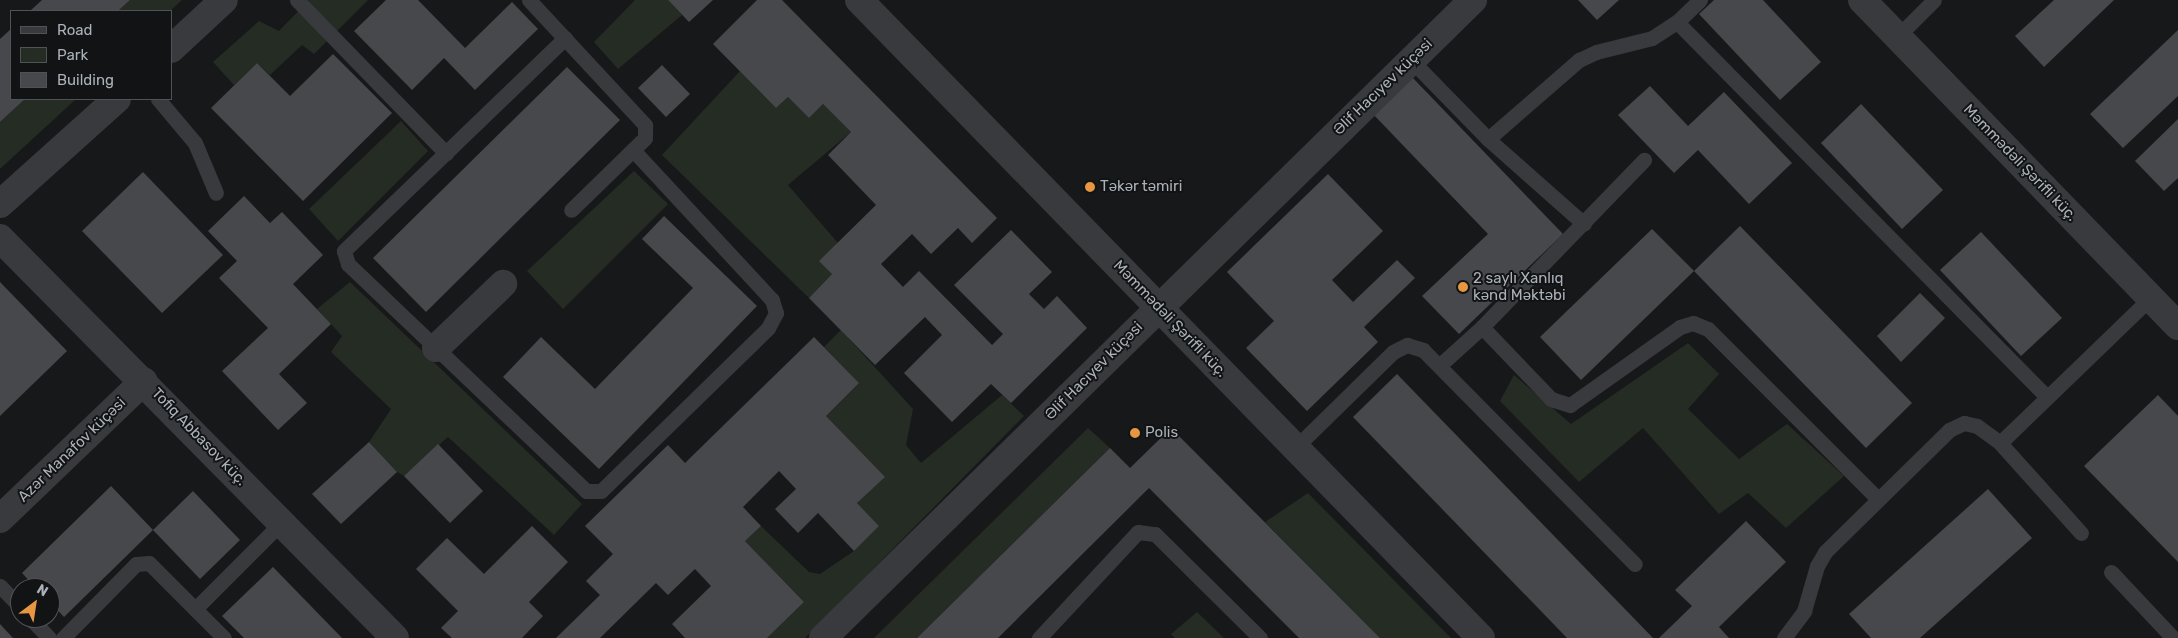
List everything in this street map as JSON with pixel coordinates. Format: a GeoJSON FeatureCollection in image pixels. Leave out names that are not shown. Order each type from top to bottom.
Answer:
{"type":"FeatureCollection","features":[{"type":"Feature","properties":{"kind":"street"},"geometry":{"type":"LineString","coordinates":[[172,48],[224,0]]}},
{"type":"Feature","properties":{"kind":"street","name":"Məmmədəli Şərifli küç."},"geometry":{"type":"LineString","coordinates":[[859,0],[1481,638]]}},
{"type":"Feature","properties":{"kind":"street","name":"Əlif Hacıyev küçəsi"},"geometry":{"type":"LineString","coordinates":[[823,638],[1473,0]]}},
{"type":"Feature","properties":{"kind":"street","name":"Məmmədəli Şərifli küç."},"geometry":{"type":"LineString","coordinates":[[1862,0],[2178,326]]}},
{"type":"Feature","properties":{"kind":"street"},"geometry":{"type":"LineString","coordinates":[[0,204],[116,100]]}},
{"type":"Feature","properties":{"kind":"street","name":"Tofiq Abbasov küç."},"geometry":{"type":"LineString","coordinates":[[0,238],[144,381],[395,638]]}},
{"type":"Feature","properties":{"kind":"street"},"geometry":{"type":"LineString","coordinates":[[436,348],[503,284]]}},
{"type":"Feature","properties":{"kind":"street","name":"Azər Manafov küçəsi"},"geometry":{"type":"LineString","coordinates":[[0,519],[144,381]]}},
{"type":"Feature","properties":{"kind":"lane"},"geometry":{"type":"LineString","coordinates":[[297,0],[446,152]]}},
{"type":"Feature","properties":{"kind":"lane"},"geometry":{"type":"LineString","coordinates":[[529,0],[644,125],[645,138],[571,210]]}},
{"type":"Feature","properties":{"kind":"lane"},"geometry":{"type":"LineString","coordinates":[[1488,139],[1580,60],[1596,52],[1643,41],[1677,22],[1700,0]]}},
{"type":"Feature","properties":{"kind":"lane"},"geometry":{"type":"LineString","coordinates":[[1897,37],[1934,0]]}},
{"type":"Feature","properties":{"kind":"lane"},"geometry":{"type":"LineString","coordinates":[[1677,22],[2046,396]]}},
{"type":"Feature","properties":{"kind":"lane"},"geometry":{"type":"LineString","coordinates":[[564,38],[344,251],[348,264],[586,491],[601,491],[768,328],[776,313],[772,300],[634,150]]}},
{"type":"Feature","properties":{"kind":"lane"},"geometry":{"type":"LineString","coordinates":[[1411,60],[1488,139],[1584,224]]}},
{"type":"Feature","properties":{"kind":"lane"},"geometry":{"type":"LineString","coordinates":[[159,100],[195,143],[216,192]]}},
{"type":"Feature","properties":{"kind":"lane"},"geometry":{"type":"LineString","coordinates":[[1440,365],[1482,327],[1644,160]]}},
{"type":"Feature","properties":{"kind":"lane"},"geometry":{"type":"LineString","coordinates":[[2000,443],[2046,396],[2150,298]]}},
{"type":"Feature","properties":{"kind":"lane"},"geometry":{"type":"LineString","coordinates":[[1482,327],[1551,399],[1570,405],[1680,327],[1693,323],[1708,329],[1878,499]]}},
{"type":"Feature","properties":{"kind":"lane"},"geometry":{"type":"LineString","coordinates":[[1295,448],[1393,352],[1407,346],[1423,350],[1440,365],[1635,564]]}},
{"type":"Feature","properties":{"kind":"lane"},"geometry":{"type":"LineString","coordinates":[[1784,638],[1804,611],[1817,566],[1825,552],[1949,430],[1964,423],[1977,426],[2000,443],[2081,533]]}},
{"type":"Feature","properties":{"kind":"lane"},"geometry":{"type":"LineString","coordinates":[[195,609],[282,522]]}},
{"type":"Feature","properties":{"kind":"lane"},"geometry":{"type":"LineString","coordinates":[[1039,638],[1138,532],[1155,534],[1260,638]]}},
{"type":"Feature","properties":{"kind":"lane"},"geometry":{"type":"LineString","coordinates":[[63,638],[136,564],[149,563],[224,638]]}},
{"type":"Feature","properties":{"kind":"lane"},"geometry":{"type":"LineString","coordinates":[[2111,572],[2173,638]]}},
{"type":"Feature","properties":{"kind":"lane"},"geometry":{"type":"LineString","coordinates":[[0,586],[10,596]]}},
{"type":"Feature","properties":{"kind":"lane"},"geometry":{"type":"LineString","coordinates":[[40,628],[49,638]]}},
{"type":"Feature","properties":{"kind":"green space"},"geometry":{"type":"Polygon","coordinates":[[[130,0],[182,0],[171,10],[119,10],[130,0]]]}},
{"type":"Feature","properties":{"kind":"green space"},"geometry":{"type":"Polygon","coordinates":[[[309,0],[368,0],[314,54],[302,45],[270,75],[257,63],[234,85],[213,62],[259,21],[279,31],[309,0]]]}},
{"type":"Feature","properties":{"kind":"green space"},"geometry":{"type":"Polygon","coordinates":[[[635,0],[668,0],[682,15],[618,69],[594,42],[635,0]]]}},
{"type":"Feature","properties":{"kind":"green space"},"geometry":{"type":"Polygon","coordinates":[[[740,71],[776,108],[788,97],[809,118],[823,104],[851,132],[788,185],[838,243],[832,274],[809,298],[662,155],[740,71]]]}},
{"type":"Feature","properties":{"kind":"green space"},"geometry":{"type":"Polygon","coordinates":[[[24,100],[75,100],[0,169],[0,122],[24,100]]]}},
{"type":"Feature","properties":{"kind":"green space"},"geometry":{"type":"Polygon","coordinates":[[[401,121],[428,151],[338,241],[309,209],[401,121]]]}},
{"type":"Feature","properties":{"kind":"green space"},"geometry":{"type":"Polygon","coordinates":[[[634,171],[668,204],[563,309],[527,271],[634,171]]]}},
{"type":"Feature","properties":{"kind":"green space"},"geometry":{"type":"Polygon","coordinates":[[[350,282],[582,504],[554,535],[448,437],[404,476],[397,472],[369,442],[391,409],[331,352],[342,336],[317,309],[350,282]]]}},
{"type":"Feature","properties":{"kind":"green space"},"geometry":{"type":"Polygon","coordinates":[[[841,330],[913,409],[906,445],[921,463],[1002,395],[1024,416],[805,638],[767,638],[804,602],[745,541],[761,526],[809,572],[820,574],[854,551],[879,526],[857,503],[884,477],[826,416],[859,383],[824,347],[841,330]]]}},
{"type":"Feature","properties":{"kind":"green space"},"geometry":{"type":"Polygon","coordinates":[[[1688,343],[1719,374],[1688,409],[1739,459],[1787,424],[1844,476],[1786,528],[1748,493],[1719,514],[1643,428],[1579,482],[1500,401],[1514,375],[1571,424],[1688,343]]]}},
{"type":"Feature","properties":{"kind":"green space"},"geometry":{"type":"Polygon","coordinates":[[[1088,428],[1110,448],[917,638],[874,638],[1088,428]]]}},
{"type":"Feature","properties":{"kind":"green space"},"geometry":{"type":"Polygon","coordinates":[[[1308,493],[1451,638],[1380,638],[1265,522],[1308,493]]]}},
{"type":"Feature","properties":{"kind":"green space"},"geometry":{"type":"Polygon","coordinates":[[[1197,612],[1224,638],[1175,638],[1171,634],[1197,612]]]}},
{"type":"Feature","properties":{"kind":"building"},"geometry":{"type":"Polygon","coordinates":[[[42,0],[130,0],[119,10],[31,10],[42,0]]]}},
{"type":"Feature","properties":{"kind":"building"},"geometry":{"type":"Polygon","coordinates":[[[386,0],[418,0],[465,48],[512,2],[538,29],[475,90],[444,58],[412,90],[354,31],[386,0]]]}},
{"type":"Feature","properties":{"kind":"building"},"geometry":{"type":"Polygon","coordinates":[[[668,0],[713,0],[689,22],[668,0]]]}},
{"type":"Feature","properties":{"kind":"building"},"geometry":{"type":"Polygon","coordinates":[[[757,0],[782,0],[997,218],[972,243],[958,228],[931,254],[912,234],[881,264],[903,287],[919,271],[992,345],[1003,334],[954,285],[1011,230],[1052,272],[1029,294],[1044,309],[1057,296],[1087,328],[1011,403],[991,384],[952,422],[904,373],[942,335],[925,317],[875,365],[809,298],[832,274],[819,261],[876,205],[828,155],[851,132],[823,104],[809,118],[788,97],[776,108],[713,44],[757,0]]]}},
{"type":"Feature","properties":{"kind":"building"},"geometry":{"type":"Polygon","coordinates":[[[1578,0],[1619,0],[1597,20],[1578,0]]]}},
{"type":"Feature","properties":{"kind":"building"},"geometry":{"type":"Polygon","coordinates":[[[1714,0],[1763,0],[1821,62],[1780,100],[1699,14],[1714,0]]]}},
{"type":"Feature","properties":{"kind":"building"},"geometry":{"type":"Polygon","coordinates":[[[2054,0],[2114,0],[2044,67],[2015,36],[2054,0]]]}},
{"type":"Feature","properties":{"kind":"building"},"geometry":{"type":"Polygon","coordinates":[[[10,30],[10,100],[24,100],[0,122],[0,39],[10,30]]]}},
{"type":"Feature","properties":{"kind":"building"},"geometry":{"type":"Polygon","coordinates":[[[2178,30],[2178,96],[2123,148],[2090,114],[2178,30]]]}},
{"type":"Feature","properties":{"kind":"building"},"geometry":{"type":"Polygon","coordinates":[[[333,54],[392,113],[303,201],[211,108],[257,63],[290,96],[333,54]]]}},
{"type":"Feature","properties":{"kind":"building"},"geometry":{"type":"Polygon","coordinates":[[[662,65],[690,94],[666,117],[638,88],[662,65]]]}},
{"type":"Feature","properties":{"kind":"building"},"geometry":{"type":"Polygon","coordinates":[[[567,67],[620,120],[426,312],[373,258],[567,67]]]}},
{"type":"Feature","properties":{"kind":"building"},"geometry":{"type":"Polygon","coordinates":[[[1411,76],[1563,234],[1459,334],[1422,296],[1488,234],[1372,113],[1411,76]]]}},
{"type":"Feature","properties":{"kind":"building"},"geometry":{"type":"Polygon","coordinates":[[[1650,86],[1688,126],[1724,92],[1792,163],[1749,204],[1698,150],[1674,173],[1618,115],[1650,86]]]}},
{"type":"Feature","properties":{"kind":"building"},"geometry":{"type":"Polygon","coordinates":[[[1861,104],[1943,190],[1902,229],[1821,143],[1861,104]]]}},
{"type":"Feature","properties":{"kind":"building"},"geometry":{"type":"Polygon","coordinates":[[[2178,119],[2178,178],[2164,191],[2135,161],[2178,119]]]}},
{"type":"Feature","properties":{"kind":"building"},"geometry":{"type":"Polygon","coordinates":[[[143,172],[223,255],[162,313],[82,231],[143,172]]]}},
{"type":"Feature","properties":{"kind":"building"},"geometry":{"type":"Polygon","coordinates":[[[1328,174],[1383,231],[1332,280],[1353,302],[1397,260],[1415,278],[1364,327],[1378,342],[1307,411],[1246,348],[1274,321],[1227,272],[1328,174]]]}},
{"type":"Feature","properties":{"kind":"building"},"geometry":{"type":"Polygon","coordinates":[[[244,196],[270,223],[282,212],[323,255],[293,284],[331,324],[279,374],[307,403],[278,430],[222,371],[268,328],[219,278],[237,261],[208,231],[244,196]]]}},
{"type":"Feature","properties":{"kind":"building"},"geometry":{"type":"Polygon","coordinates":[[[664,216],[757,306],[599,469],[503,377],[541,337],[595,389],[693,288],[642,239],[664,216]]]}},
{"type":"Feature","properties":{"kind":"building"},"geometry":{"type":"Polygon","coordinates":[[[1740,226],[1912,403],[1866,448],[1694,271],[1740,226]]]}},
{"type":"Feature","properties":{"kind":"building"},"geometry":{"type":"Polygon","coordinates":[[[1652,229],[1694,271],[1581,380],[1540,337],[1652,229]]]}},
{"type":"Feature","properties":{"kind":"building"},"geometry":{"type":"Polygon","coordinates":[[[1981,232],[2062,318],[2021,356],[1940,270],[1981,232]]]}},
{"type":"Feature","properties":{"kind":"building"},"geometry":{"type":"Polygon","coordinates":[[[0,282],[67,351],[0,416],[0,282]]]}},
{"type":"Feature","properties":{"kind":"building"},"geometry":{"type":"Polygon","coordinates":[[[1920,293],[1945,318],[1901,362],[1877,336],[1920,293]]]}},
{"type":"Feature","properties":{"kind":"building"},"geometry":{"type":"Polygon","coordinates":[[[814,337],[859,383],[826,416],[885,477],[857,503],[879,526],[854,551],[818,513],[798,533],[775,509],[796,489],[779,471],[743,507],[761,526],[745,541],[804,602],[767,638],[685,638],[672,624],[711,586],[695,569],[668,595],[656,583],[600,638],[556,638],[600,595],[586,581],[613,554],[585,526],[668,445],[685,463],[814,337]]]}},
{"type":"Feature","properties":{"kind":"building"},"geometry":{"type":"Polygon","coordinates":[[[1397,374],[1653,638],[1567,638],[1353,417],[1397,374]]]}},
{"type":"Feature","properties":{"kind":"building"},"geometry":{"type":"Polygon","coordinates":[[[2158,395],[2178,416],[2178,562],[2084,466],[2158,395]]]}},
{"type":"Feature","properties":{"kind":"building"},"geometry":{"type":"Polygon","coordinates":[[[1171,428],[1380,638],[1299,638],[1149,488],[998,638],[917,638],[1110,448],[1130,468],[1171,428]]]}},
{"type":"Feature","properties":{"kind":"building"},"geometry":{"type":"Polygon","coordinates":[[[369,442],[397,472],[341,524],[312,494],[369,442]]]}},
{"type":"Feature","properties":{"kind":"building"},"geometry":{"type":"Polygon","coordinates":[[[438,444],[483,491],[450,523],[404,476],[438,444]]]}},
{"type":"Feature","properties":{"kind":"building"},"geometry":{"type":"Polygon","coordinates":[[[111,486],[153,530],[64,617],[60,613],[60,578],[27,578],[22,573],[111,486]]]}},
{"type":"Feature","properties":{"kind":"building"},"geometry":{"type":"Polygon","coordinates":[[[1988,489],[2032,538],[1920,638],[1871,638],[1849,614],[1988,489]]]}},
{"type":"Feature","properties":{"kind":"building"},"geometry":{"type":"Polygon","coordinates":[[[193,491],[240,540],[200,579],[153,530],[193,491]]]}},
{"type":"Feature","properties":{"kind":"building"},"geometry":{"type":"Polygon","coordinates":[[[1746,521],[1786,562],[1719,627],[1729,638],[1659,638],[1692,606],[1675,590],[1746,521]]]}},
{"type":"Feature","properties":{"kind":"building"},"geometry":{"type":"Polygon","coordinates":[[[532,526],[568,562],[529,602],[543,616],[522,638],[452,638],[441,628],[458,611],[416,569],[447,538],[484,574],[532,526]]]}},
{"type":"Feature","properties":{"kind":"building"},"geometry":{"type":"Polygon","coordinates":[[[273,567],[342,638],[244,638],[222,616],[273,567]]]}},
{"type":"Feature","properties":{"kind":"building"},"geometry":{"type":"Polygon","coordinates":[[[0,624],[13,638],[0,638],[0,624]]]}},
{"type":"Feature","properties":{"kind":"place","name":"Təkər təmiri"},"geometry":{"type":"Point","coordinates":[1090,187]}},
{"type":"Feature","properties":{"kind":"place","name":"2 saylı Xanlıq kənd Məktəbi"},"geometry":{"type":"Point","coordinates":[1463,287]}},
{"type":"Feature","properties":{"kind":"place","name":"Polis"},"geometry":{"type":"Point","coordinates":[1135,433]}}]}
